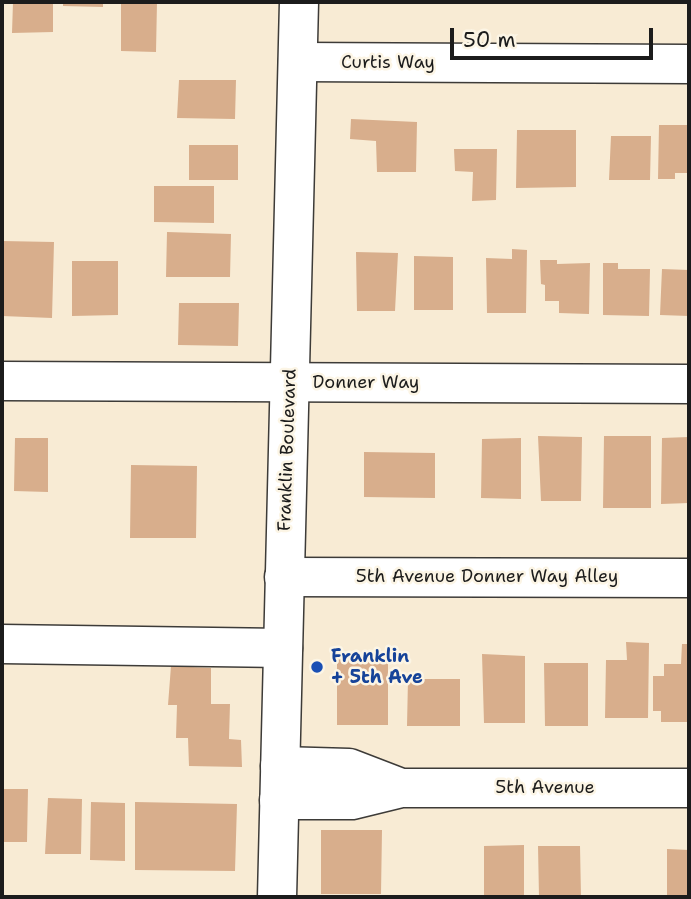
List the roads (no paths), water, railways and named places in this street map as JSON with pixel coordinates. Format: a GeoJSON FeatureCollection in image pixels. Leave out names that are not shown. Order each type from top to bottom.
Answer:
{"type":"FeatureCollection","features":[{"type":"Feature","properties":{"kind":"street","name":"Franklin Boulevard"},"geometry":{"type":"LineString","coordinates":[[277,897],[299,2]]}},
{"type":"Feature","properties":{"kind":"street","name":"Curtis Way"},"geometry":{"type":"LineString","coordinates":[[298,62],[689,64]]}},
{"type":"Feature","properties":{"kind":"street","name":"Donner Way"},"geometry":{"type":"LineString","coordinates":[[2,381],[689,384]]}},
{"type":"Feature","properties":{"kind":"street","name":"5th Avenue Donner Way Alley"},"geometry":{"type":"LineString","coordinates":[[284,577],[689,578]]}},
{"type":"Feature","properties":{"kind":"street"},"geometry":{"type":"LineString","coordinates":[[2,644],[283,648]]}},
{"type":"Feature","properties":{"kind":"street","name":"5th Avenue"},"geometry":{"type":"LineString","coordinates":[[280,783],[352,800],[401,788],[689,788]]}},
{"type":"Feature","properties":{"kind":"place","name":"Franklin + 5th Ave"},"geometry":{"type":"Point","coordinates":[317,667]}}]}
